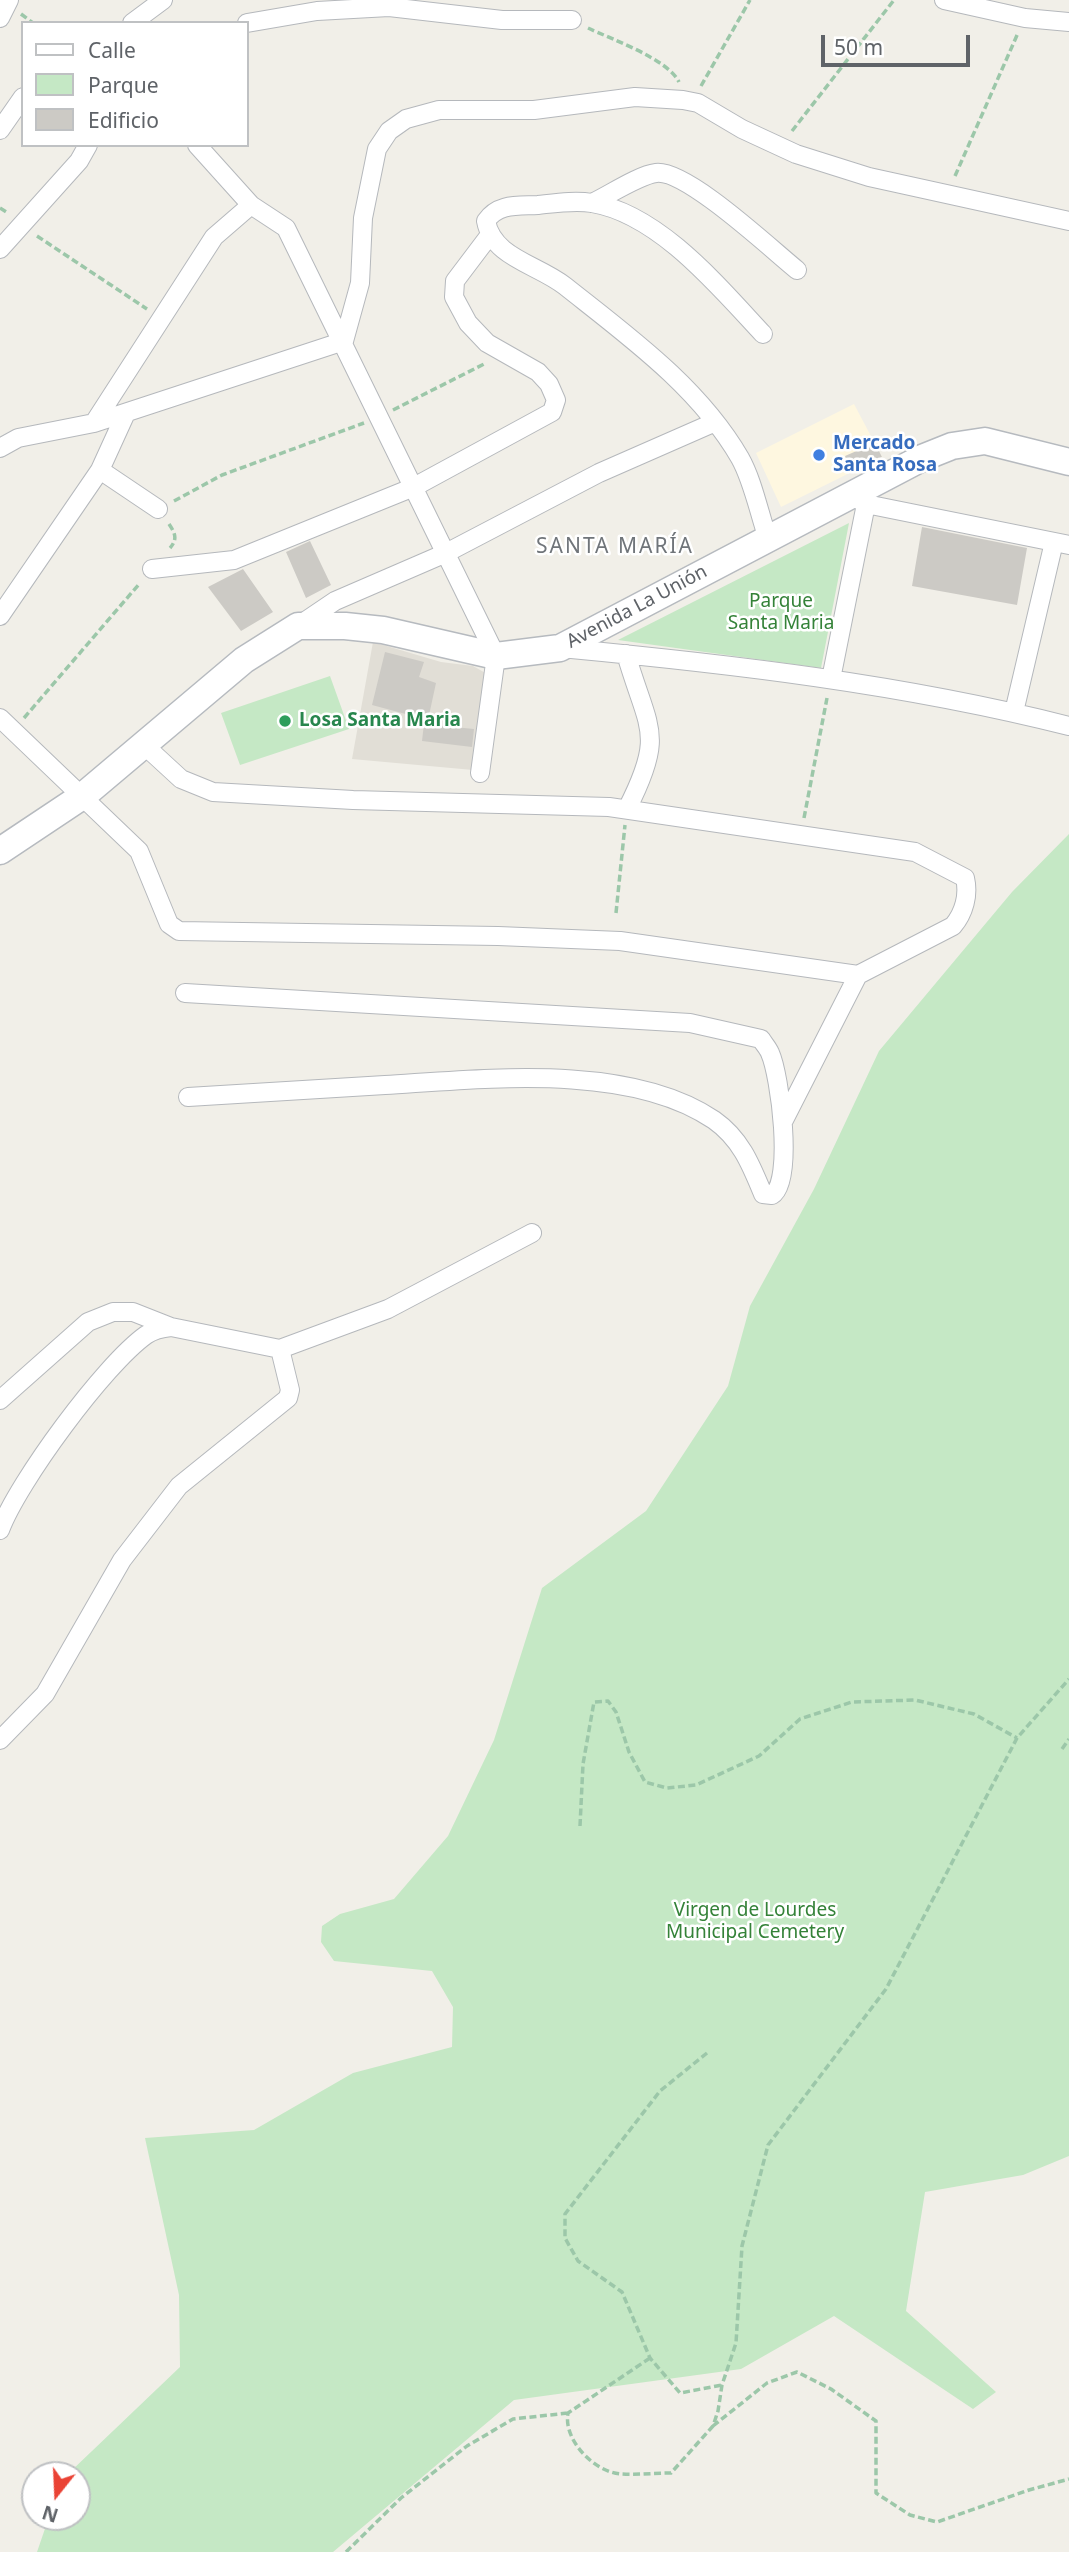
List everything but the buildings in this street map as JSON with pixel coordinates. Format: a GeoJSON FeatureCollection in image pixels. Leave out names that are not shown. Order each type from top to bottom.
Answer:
{"type":"FeatureCollection","features":[{"type":"Feature","properties":{"kind":"main road","name":"Avenida La Unión"},"geometry":{"type":"LineString","coordinates":[[298,626],[345,626],[383,630],[496,656],[560,648],[768,539],[859,500],[922,458],[952,446],[985,441],[1069,462]]}},
{"type":"Feature","properties":{"kind":"main road"},"geometry":{"type":"LineString","coordinates":[[0,851],[84,795],[243,660],[298,626]]}},
{"type":"Feature","properties":{"kind":"street"},"geometry":{"type":"LineString","coordinates":[[0,18],[9,0]]}},
{"type":"Feature","properties":{"kind":"street"},"geometry":{"type":"LineString","coordinates":[[135,21],[163,0]]}},
{"type":"Feature","properties":{"kind":"street"},"geometry":{"type":"LineString","coordinates":[[944,0],[1025,18],[1069,22]]}},
{"type":"Feature","properties":{"kind":"street"},"geometry":{"type":"LineString","coordinates":[[248,23],[317,10],[389,7],[502,20],[572,20]]}},
{"type":"Feature","properties":{"kind":"street"},"geometry":{"type":"LineString","coordinates":[[344,341],[360,283],[363,218],[377,149],[389,131],[406,119],[439,110],[534,110],[635,97],[692,102],[780,147],[869,177],[1069,221]]}},
{"type":"Feature","properties":{"kind":"street"},"geometry":{"type":"LineString","coordinates":[[0,130],[21,100]]}},
{"type":"Feature","properties":{"kind":"street"},"geometry":{"type":"LineString","coordinates":[[0,249],[79,161],[87,147]]}},
{"type":"Feature","properties":{"kind":"street"},"geometry":{"type":"LineString","coordinates":[[199,147],[251,205],[286,228],[344,341],[496,656],[480,774]]}},
{"type":"Feature","properties":{"kind":"street"},"geometry":{"type":"LineString","coordinates":[[592,203],[656,173],[672,176],[696,187],[797,270]]}},
{"type":"Feature","properties":{"kind":"street"},"geometry":{"type":"LineString","coordinates":[[763,334],[678,247],[620,212],[592,203],[506,207],[493,210],[486,221],[489,236],[498,248],[549,274],[626,334],[691,393],[741,458],[768,539]]}},
{"type":"Feature","properties":{"kind":"street"},"geometry":{"type":"LineString","coordinates":[[94,423],[164,320],[214,237],[251,205]]}},
{"type":"Feature","properties":{"kind":"street"},"geometry":{"type":"LineString","coordinates":[[152,569],[234,559],[414,487],[552,412],[556,400],[549,384],[538,372],[487,343],[468,323],[453,289],[489,236]]}},
{"type":"Feature","properties":{"kind":"street"},"geometry":{"type":"LineString","coordinates":[[0,448],[18,438],[94,423],[344,341]]}},
{"type":"Feature","properties":{"kind":"street"},"geometry":{"type":"LineString","coordinates":[[0,616],[100,470],[126,413]]}},
{"type":"Feature","properties":{"kind":"street"},"geometry":{"type":"LineString","coordinates":[[298,626],[335,601],[446,553],[599,473],[713,423]]}},
{"type":"Feature","properties":{"kind":"street"},"geometry":{"type":"LineString","coordinates":[[100,470],[158,509]]}},
{"type":"Feature","properties":{"kind":"street"},"geometry":{"type":"LineString","coordinates":[[831,679],[859,500],[1061,544],[1014,712]]}},
{"type":"Feature","properties":{"kind":"street"},"geometry":{"type":"LineString","coordinates":[[560,648],[831,679],[1014,712],[1069,726]]}},
{"type":"Feature","properties":{"kind":"street"},"geometry":{"type":"LineString","coordinates":[[626,654],[650,727],[652,748],[646,773],[627,810]]}},
{"type":"Feature","properties":{"kind":"street"},"geometry":{"type":"LineString","coordinates":[[7,724],[84,795],[139,851],[169,923],[179,931],[620,942],[858,975],[953,926],[962,915],[967,887],[965,878],[915,852],[627,810],[213,792],[181,779],[144,745]]}},
{"type":"Feature","properties":{"kind":"street"},"geometry":{"type":"LineString","coordinates":[[783,1121],[858,975]]}},
{"type":"Feature","properties":{"kind":"street"},"geometry":{"type":"LineString","coordinates":[[185,993],[690,1023],[761,1039],[771,1054],[783,1121],[781,1183],[772,1195],[763,1194],[744,1150],[715,1121],[683,1103],[628,1086],[528,1076],[188,1097]]}},
{"type":"Feature","properties":{"kind":"street"},"geometry":{"type":"LineString","coordinates":[[0,1400],[78,1331],[100,1316],[133,1312],[171,1327],[280,1349],[388,1309],[532,1233]]}},
{"type":"Feature","properties":{"kind":"street"},"geometry":{"type":"LineString","coordinates":[[0,1530],[32,1473],[76,1411],[119,1361],[146,1335],[171,1327]]}},
{"type":"Feature","properties":{"kind":"street"},"geometry":{"type":"LineString","coordinates":[[0,1740],[45,1694],[122,1560],[179,1486],[288,1398],[290,1390],[280,1349]]}},
{"type":"Feature","properties":{"kind":"path"},"geometry":{"type":"LineString","coordinates":[[692,102],[750,0]]}},
{"type":"Feature","properties":{"kind":"path"},"geometry":{"type":"LineString","coordinates":[[780,147],[894,0]]}},
{"type":"Feature","properties":{"kind":"path"},"geometry":{"type":"LineString","coordinates":[[947,194],[1025,18]]}},
{"type":"Feature","properties":{"kind":"path"},"geometry":{"type":"LineString","coordinates":[[572,20],[647,56],[674,72],[679,83],[701,85]]}},
{"type":"Feature","properties":{"kind":"path"},"geometry":{"type":"LineString","coordinates":[[13,234],[30,232],[164,320]]}},
{"type":"Feature","properties":{"kind":"path"},"geometry":{"type":"LineString","coordinates":[[7,724],[175,542],[175,533],[158,509],[222,475],[380,417],[504,353]]}},
{"type":"Feature","properties":{"kind":"path"},"geometry":{"type":"LineString","coordinates":[[801,835],[831,679]]}},
{"type":"Feature","properties":{"kind":"path"},"geometry":{"type":"LineString","coordinates":[[616,913],[627,810]]}},
{"type":"Feature","properties":{"kind":"path"},"geometry":{"type":"LineString","coordinates":[[713,2426],[722,2385],[736,2343],[742,2246],[768,2145],[886,1989],[1017,1738],[1069,1679]]}},
{"type":"Feature","properties":{"kind":"path"},"geometry":{"type":"LineString","coordinates":[[580,1826],[583,1764],[594,1702],[608,1701],[616,1712],[629,1752],[645,1782],[667,1788],[695,1785],[759,1756],[800,1719],[852,1702],[915,1700],[974,1714],[1017,1738]]}},
{"type":"Feature","properties":{"kind":"path"},"geometry":{"type":"LineString","coordinates":[[1062,1749],[1069,1740]]}},
{"type":"Feature","properties":{"kind":"path"},"geometry":{"type":"LineString","coordinates":[[707,2053],[660,2091],[565,2214],[565,2238],[578,2261],[622,2292],[650,2358],[680,2393],[722,2385]]}},
{"type":"Feature","properties":{"kind":"path"},"geometry":{"type":"LineString","coordinates":[[346,2552],[401,2498],[467,2446],[513,2419],[568,2413],[650,2358]]}},
{"type":"Feature","properties":{"kind":"path"},"geometry":{"type":"LineString","coordinates":[[568,2413],[566,2426],[580,2453],[617,2474],[671,2473],[713,2426],[767,2383],[797,2372],[831,2389],[876,2421],[876,2493],[911,2515],[937,2522],[1069,2479]]}},
{"type":"Feature","properties":{"kind":"shaded area","name":"Mercado Santa Rosa"},"geometry":{"type":"Polygon","coordinates":[[[854,404],[882,457],[781,507],[756,453],[854,404]]]}},
{"type":"Feature","properties":{"kind":"shaded area"},"geometry":{"type":"Polygon","coordinates":[[[373,642],[441,662],[473,666],[489,675],[473,770],[352,759],[373,642]]]}},
{"type":"Feature","properties":{"kind":"green space","name":"Parque Santa Maria"},"geometry":{"type":"Polygon","coordinates":[[[849,523],[821,668],[618,640],[849,523]]]}},
{"type":"Feature","properties":{"kind":"green space","name":"Losa Santa Maria"},"geometry":{"type":"Polygon","coordinates":[[[330,676],[349,729],[240,765],[221,713],[330,676]]]}},
{"type":"Feature","properties":{"kind":"green space","name":"Virgen de Lourdes Municipal Cemetery"},"geometry":{"type":"Polygon","coordinates":[[[1069,834],[1069,2156],[1023,2175],[925,2192],[906,2311],[996,2392],[973,2409],[834,2316],[741,2369],[514,2400],[333,2552],[37,2552],[44,2531],[91,2531],[91,2461],[82,2461],[180,2367],[179,2295],[145,2138],[254,2130],[353,2073],[452,2047],[453,2007],[432,1971],[334,1961],[321,1942],[322,1926],[340,1914],[394,1899],[448,1836],[494,1740],[542,1588],[646,1511],[728,1386],[750,1306],[814,1189],[879,1051],[1012,892],[1069,834]]]}},
{"type":"Feature","properties":{"kind":"place","name":"Mercado Santa Rosa"},"geometry":{"type":"Point","coordinates":[819,455]}},
{"type":"Feature","properties":{"kind":"place","name":"Losa Santa Maria"},"geometry":{"type":"Point","coordinates":[285,721]}},
{"type":"Feature","properties":{"kind":"district","name":"SANTA MARÍA"},"geometry":{"type":"Point","coordinates":[615,547]}}]}
